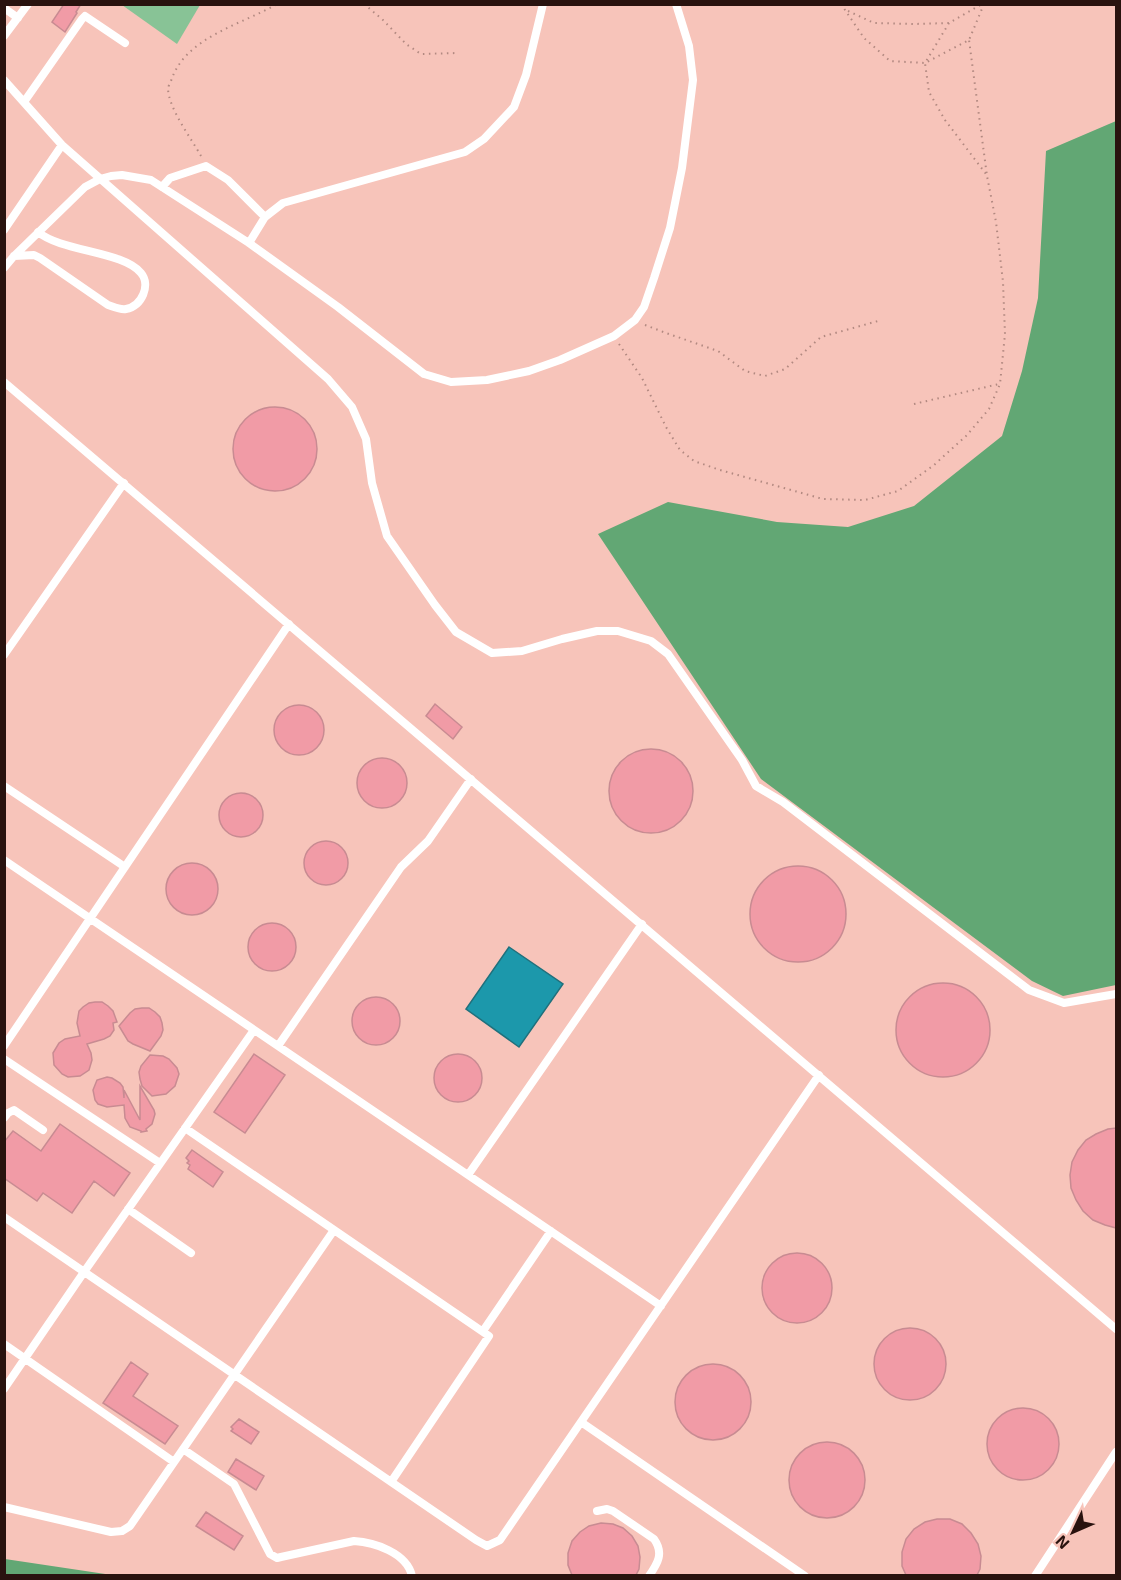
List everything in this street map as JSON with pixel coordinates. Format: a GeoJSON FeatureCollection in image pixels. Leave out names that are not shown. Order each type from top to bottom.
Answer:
{"type":"FeatureCollection","features":[{"type":"Feature","properties":{"kind":"lane"},"geometry":{"type":"LineString","coordinates":[[4,36],[28,4]]}},
{"type":"Feature","properties":{"kind":"lane"},"geometry":{"type":"LineString","coordinates":[[249,243],[265,217],[283,203],[465,152],[484,139],[514,107],[526,75],[543,4]]}},
{"type":"Feature","properties":{"kind":"lane"},"geometry":{"type":"LineString","coordinates":[[4,268],[85,187],[100,178],[122,175],[151,180],[249,243],[338,307],[424,374],[451,382],[487,380],[529,371],[560,360],[614,336],[634,320],[644,307],[661,258],[670,228],[682,168],[693,80],[688,46],[676,4]]}},
{"type":"Feature","properties":{"kind":"lane"},"geometry":{"type":"LineString","coordinates":[[4,8],[18,18]]}},
{"type":"Feature","properties":{"kind":"lane"},"geometry":{"type":"LineString","coordinates":[[24,102],[86,16],[125,43]]}},
{"type":"Feature","properties":{"kind":"lane"},"geometry":{"type":"LineString","coordinates":[[4,80],[62,145],[328,379],[352,407],[366,439],[372,483],[387,536],[456,632],[492,653],[522,651],[597,631],[618,631],[651,641],[668,654],[742,760],[756,786],[783,802],[1029,990],[1064,1003],[1116,994]]}},
{"type":"Feature","properties":{"kind":"lane"},"geometry":{"type":"LineString","coordinates":[[4,230],[62,145]]}},
{"type":"Feature","properties":{"kind":"lane"},"geometry":{"type":"LineString","coordinates":[[162,187],[170,178],[206,166],[228,180],[265,217]]}},
{"type":"Feature","properties":{"kind":"lane"},"geometry":{"type":"LineString","coordinates":[[14,256],[34,255],[40,258],[108,305],[118,309],[127,309],[134,305],[145,292],[144,278],[136,267],[123,261],[50,240],[38,232]]}},
{"type":"Feature","properties":{"kind":"lane"},"geometry":{"type":"LineString","coordinates":[[4,382],[1116,1329]]}},
{"type":"Feature","properties":{"kind":"lane"},"geometry":{"type":"LineString","coordinates":[[4,655],[123,483]]}},
{"type":"Feature","properties":{"kind":"lane"},"geometry":{"type":"LineString","coordinates":[[4,1046],[289,624]]}},
{"type":"Feature","properties":{"kind":"lane"},"geometry":{"type":"LineString","coordinates":[[279,1046],[401,867],[428,841],[471,779]]}},
{"type":"Feature","properties":{"kind":"lane"},"geometry":{"type":"LineString","coordinates":[[4,786],[125,867]]}},
{"type":"Feature","properties":{"kind":"lane"},"geometry":{"type":"LineString","coordinates":[[4,860],[661,1306]]}},
{"type":"Feature","properties":{"kind":"lane"},"geometry":{"type":"LineString","coordinates":[[468,1175],[642,924]]}},
{"type":"Feature","properties":{"kind":"lane"},"geometry":{"type":"LineString","coordinates":[[4,1389],[254,1030]]}},
{"type":"Feature","properties":{"kind":"lane"},"geometry":{"type":"LineString","coordinates":[[4,1059],[160,1163]]}},
{"type":"Feature","properties":{"kind":"lane"},"geometry":{"type":"LineString","coordinates":[[4,1217],[487,1546],[500,1540],[819,1075]]}},
{"type":"Feature","properties":{"kind":"lane"},"geometry":{"type":"LineString","coordinates":[[4,1118],[14,1110],[43,1130]]}},
{"type":"Feature","properties":{"kind":"lane"},"geometry":{"type":"LineString","coordinates":[[184,1128],[489,1336],[391,1482]]}},
{"type":"Feature","properties":{"kind":"lane"},"geometry":{"type":"LineString","coordinates":[[128,1209],[191,1253]]}},
{"type":"Feature","properties":{"kind":"lane"},"geometry":{"type":"LineString","coordinates":[[4,1507],[111,1532],[122,1531],[130,1526],[334,1230]]}},
{"type":"Feature","properties":{"kind":"lane"},"geometry":{"type":"LineString","coordinates":[[483,1331],[551,1231]]}},
{"type":"Feature","properties":{"kind":"lane"},"geometry":{"type":"LineString","coordinates":[[4,1344],[174,1462]]}},
{"type":"Feature","properties":{"kind":"lane"},"geometry":{"type":"LineString","coordinates":[[581,1422],[805,1575]]}},
{"type":"Feature","properties":{"kind":"lane"},"geometry":{"type":"LineString","coordinates":[[183,1449],[234,1484],[273,1557],[354,1541],[365,1542],[390,1551],[407,1564],[412,1575]]}},
{"type":"Feature","properties":{"kind":"lane"},"geometry":{"type":"LineString","coordinates":[[1035,1575],[1116,1452]]}},
{"type":"Feature","properties":{"kind":"lane"},"geometry":{"type":"LineString","coordinates":[[597,1511],[607,1509],[613,1511],[654,1539],[660,1554],[658,1562],[649,1575]]}},
{"type":"Feature","properties":{"kind":"path"},"geometry":{"type":"LineString","coordinates":[[206,166],[173,109],[168,88],[173,72],[185,55],[199,43],[260,15],[277,4]]}},
{"type":"Feature","properties":{"kind":"path"},"geometry":{"type":"LineString","coordinates":[[364,4],[406,44],[422,54],[458,53]]}},
{"type":"Feature","properties":{"kind":"path"},"geometry":{"type":"LineString","coordinates":[[842,4],[864,38],[890,61],[925,63],[969,40]]}},
{"type":"Feature","properties":{"kind":"path"},"geometry":{"type":"LineString","coordinates":[[983,4],[950,23],[925,63],[929,92],[945,120],[987,176]]}},
{"type":"Feature","properties":{"kind":"path"},"geometry":{"type":"LineString","coordinates":[[614,336],[642,378],[680,450],[694,461],[823,500],[866,500],[898,491],[934,465],[967,435],[989,409],[1000,384],[1005,334],[1003,282],[969,40],[983,4]]}},
{"type":"Feature","properties":{"kind":"path"},"geometry":{"type":"LineString","coordinates":[[846,10],[874,23],[950,23]]}},
{"type":"Feature","properties":{"kind":"path"},"geometry":{"type":"LineString","coordinates":[[634,320],[718,351],[745,371],[765,376],[785,369],[821,337],[878,321]]}},
{"type":"Feature","properties":{"kind":"path"},"geometry":{"type":"LineString","coordinates":[[914,404],[1000,384]]}},
{"type":"Feature","properties":{"kind":"green space"},"geometry":{"type":"Polygon","coordinates":[[[122,5],[200,5],[177,44],[122,5]]]}},
{"type":"Feature","properties":{"kind":"green space"},"geometry":{"type":"Polygon","coordinates":[[[1116,121],[1116,985],[1063,996],[1032,981],[761,779],[598,534],[668,502],[777,522],[848,527],[914,506],[1002,436],[1022,371],[1038,298],[1046,151],[1116,121]]]}},
{"type":"Feature","properties":{"kind":"green space"},"geometry":{"type":"Polygon","coordinates":[[[5,1559],[112,1575],[5,1575],[5,1559]]]}},
{"type":"Feature","properties":{"kind":"water"},"geometry":{"type":"Polygon","coordinates":[[[509,947],[563,984],[519,1047],[466,1009],[509,947]]]}},
{"type":"Feature","properties":{"kind":"building"},"geometry":{"type":"Polygon","coordinates":[[[64,4],[81,4],[65,32],[52,22],[64,4]]]}},
{"type":"Feature","properties":{"kind":"building"},"geometry":{"type":"Polygon","coordinates":[[[267,407],[283,407],[299,414],[310,425],[317,441],[314,465],[305,479],[283,491],[267,491],[251,484],[240,473],[233,457],[233,441],[240,425],[251,414],[267,407]]]}},
{"type":"Feature","properties":{"kind":"building"},"geometry":{"type":"Polygon","coordinates":[[[435,704],[462,727],[453,739],[426,716],[435,704]]]}},
{"type":"Feature","properties":{"kind":"building"},"geometry":{"type":"Polygon","coordinates":[[[299,705],[317,712],[324,730],[317,748],[299,755],[281,748],[274,730],[281,712],[299,705]]]}},
{"type":"Feature","properties":{"kind":"building"},"geometry":{"type":"Polygon","coordinates":[[[651,749],[667,752],[681,761],[690,775],[693,791],[690,807],[681,821],[667,830],[651,833],[635,830],[621,821],[612,807],[609,791],[612,775],[621,761],[635,752],[651,749]]]}},
{"type":"Feature","properties":{"kind":"building"},"geometry":{"type":"Polygon","coordinates":[[[382,758],[400,765],[407,783],[400,801],[382,808],[364,801],[357,783],[364,765],[382,758]]]}},
{"type":"Feature","properties":{"kind":"building"},"geometry":{"type":"Polygon","coordinates":[[[241,793],[250,794],[257,799],[262,806],[262,824],[257,831],[250,836],[241,837],[232,836],[225,831],[220,824],[219,815],[220,806],[225,799],[232,794],[241,793]]]}},
{"type":"Feature","properties":{"kind":"building"},"geometry":{"type":"Polygon","coordinates":[[[326,841],[335,842],[342,847],[347,854],[347,872],[342,879],[335,884],[326,885],[317,884],[310,879],[305,872],[304,863],[305,854],[310,847],[317,842],[326,841]]]}},
{"type":"Feature","properties":{"kind":"building"},"geometry":{"type":"Polygon","coordinates":[[[187,863],[197,863],[211,870],[218,889],[211,908],[197,915],[187,915],[177,911],[170,904],[166,894],[166,884],[170,874],[177,867],[187,863]]]}},
{"type":"Feature","properties":{"kind":"building"},"geometry":{"type":"Polygon","coordinates":[[[798,866],[816,870],[832,880],[842,896],[846,914],[842,932],[832,948],[816,958],[798,962],[780,958],[764,948],[754,932],[750,914],[754,896],[764,880],[780,870],[798,866]]]}},
{"type":"Feature","properties":{"kind":"building"},"geometry":{"type":"Polygon","coordinates":[[[272,923],[289,930],[296,947],[289,964],[272,971],[255,964],[248,947],[255,930],[272,923]]]}},
{"type":"Feature","properties":{"kind":"building"},"geometry":{"type":"Polygon","coordinates":[[[934,983],[952,983],[977,996],[987,1012],[990,1030],[987,1048],[977,1064],[952,1077],[934,1077],[909,1064],[896,1039],[896,1021],[909,996],[934,983]]]}},
{"type":"Feature","properties":{"kind":"building"},"geometry":{"type":"Polygon","coordinates":[[[376,997],[393,1004],[400,1021],[393,1038],[376,1045],[359,1038],[352,1021],[359,1004],[376,997]]]}},
{"type":"Feature","properties":{"kind":"building"},"geometry":{"type":"Polygon","coordinates":[[[102,1002],[108,1006],[113,1011],[117,1022],[113,1023],[114,1030],[110,1036],[87,1044],[92,1060],[89,1070],[80,1076],[68,1077],[54,1065],[53,1053],[59,1043],[65,1039],[80,1036],[77,1023],[79,1011],[89,1003],[102,1002]]]}},
{"type":"Feature","properties":{"kind":"building"},"geometry":{"type":"Polygon","coordinates":[[[149,1008],[155,1012],[162,1023],[161,1036],[150,1051],[128,1041],[119,1026],[135,1009],[149,1008]]]}},
{"type":"Feature","properties":{"kind":"building"},"geometry":{"type":"Polygon","coordinates":[[[254,1054],[285,1075],[245,1133],[214,1112],[254,1054]]]}},
{"type":"Feature","properties":{"kind":"building"},"geometry":{"type":"Polygon","coordinates":[[[453,1054],[463,1054],[475,1061],[482,1073],[482,1083],[475,1095],[463,1102],[453,1102],[438,1091],[434,1083],[434,1073],[445,1058],[453,1054]]]}},
{"type":"Feature","properties":{"kind":"building"},"geometry":{"type":"Polygon","coordinates":[[[150,1055],[163,1056],[177,1068],[179,1074],[175,1086],[166,1094],[152,1096],[142,1086],[139,1072],[150,1055]]]}},
{"type":"Feature","properties":{"kind":"building"},"geometry":{"type":"Polygon","coordinates":[[[107,1077],[120,1083],[123,1087],[124,1098],[124,1090],[140,1120],[140,1086],[155,1114],[147,1131],[141,1132],[130,1127],[125,1118],[124,1105],[107,1107],[98,1104],[95,1100],[93,1090],[97,1080],[107,1077]]]}},
{"type":"Feature","properties":{"kind":"building"},"geometry":{"type":"Polygon","coordinates":[[[60,1124],[130,1173],[114,1196],[94,1181],[72,1213],[43,1193],[37,1201],[4,1178],[4,1142],[13,1131],[41,1151],[60,1124]]]}},
{"type":"Feature","properties":{"kind":"building"},"geometry":{"type":"Polygon","coordinates":[[[1116,1128],[1116,1228],[1093,1220],[1083,1211],[1071,1188],[1070,1175],[1072,1162],[1086,1140],[1108,1129],[1116,1128]]]}},
{"type":"Feature","properties":{"kind":"building"},"geometry":{"type":"Polygon","coordinates":[[[192,1150],[223,1172],[213,1187],[188,1169],[190,1165],[186,1158],[192,1150]]]}},
{"type":"Feature","properties":{"kind":"building"},"geometry":{"type":"Polygon","coordinates":[[[790,1253],[804,1253],[817,1258],[827,1268],[832,1288],[827,1308],[817,1318],[804,1323],[790,1323],[777,1318],[767,1308],[762,1295],[762,1281],[767,1268],[777,1258],[790,1253]]]}},
{"type":"Feature","properties":{"kind":"building"},"geometry":{"type":"Polygon","coordinates":[[[910,1328],[924,1331],[936,1338],[943,1350],[946,1364],[943,1378],[936,1390],[924,1397],[910,1400],[896,1397],[884,1390],[877,1378],[874,1364],[877,1350],[884,1338],[896,1331],[910,1328]]]}},
{"type":"Feature","properties":{"kind":"building"},"geometry":{"type":"Polygon","coordinates":[[[131,1362],[148,1374],[133,1396],[178,1426],[165,1444],[103,1403],[131,1362]]]}},
{"type":"Feature","properties":{"kind":"building"},"geometry":{"type":"Polygon","coordinates":[[[713,1364],[728,1367],[740,1375],[748,1387],[751,1402],[748,1417],[740,1429],[728,1437],[713,1440],[698,1437],[686,1429],[678,1417],[675,1402],[678,1387],[686,1375],[698,1367],[713,1364]]]}},
{"type":"Feature","properties":{"kind":"building"},"geometry":{"type":"Polygon","coordinates":[[[1023,1408],[1037,1411],[1049,1418],[1056,1430],[1059,1444],[1056,1458],[1049,1470],[1037,1477],[1023,1480],[1009,1477],[997,1470],[990,1458],[987,1444],[990,1430],[997,1418],[1009,1411],[1023,1408]]]}},
{"type":"Feature","properties":{"kind":"building"},"geometry":{"type":"Polygon","coordinates":[[[239,1419],[259,1432],[251,1444],[231,1431],[233,1429],[231,1427],[239,1419]]]}},
{"type":"Feature","properties":{"kind":"building"},"geometry":{"type":"Polygon","coordinates":[[[827,1442],[842,1445],[854,1453],[862,1465],[865,1480],[862,1495],[854,1507],[842,1515],[827,1518],[812,1515],[800,1507],[792,1495],[789,1480],[792,1465],[800,1453],[812,1445],[827,1442]]]}},
{"type":"Feature","properties":{"kind":"building"},"geometry":{"type":"Polygon","coordinates":[[[236,1459],[264,1476],[256,1490],[228,1472],[236,1459]]]}},
{"type":"Feature","properties":{"kind":"building"},"geometry":{"type":"Polygon","coordinates":[[[206,1512],[243,1536],[234,1550],[196,1526],[206,1512]]]}},
{"type":"Feature","properties":{"kind":"building"},"geometry":{"type":"Polygon","coordinates":[[[950,1519],[962,1524],[971,1533],[978,1544],[981,1556],[977,1575],[906,1575],[902,1566],[902,1552],[906,1539],[914,1529],[925,1522],[950,1519]]]}},
{"type":"Feature","properties":{"kind":"building"},"geometry":{"type":"Polygon","coordinates":[[[601,1523],[623,1528],[632,1536],[638,1546],[640,1557],[636,1575],[572,1575],[568,1565],[568,1553],[572,1541],[589,1526],[601,1523]]]}}]}
